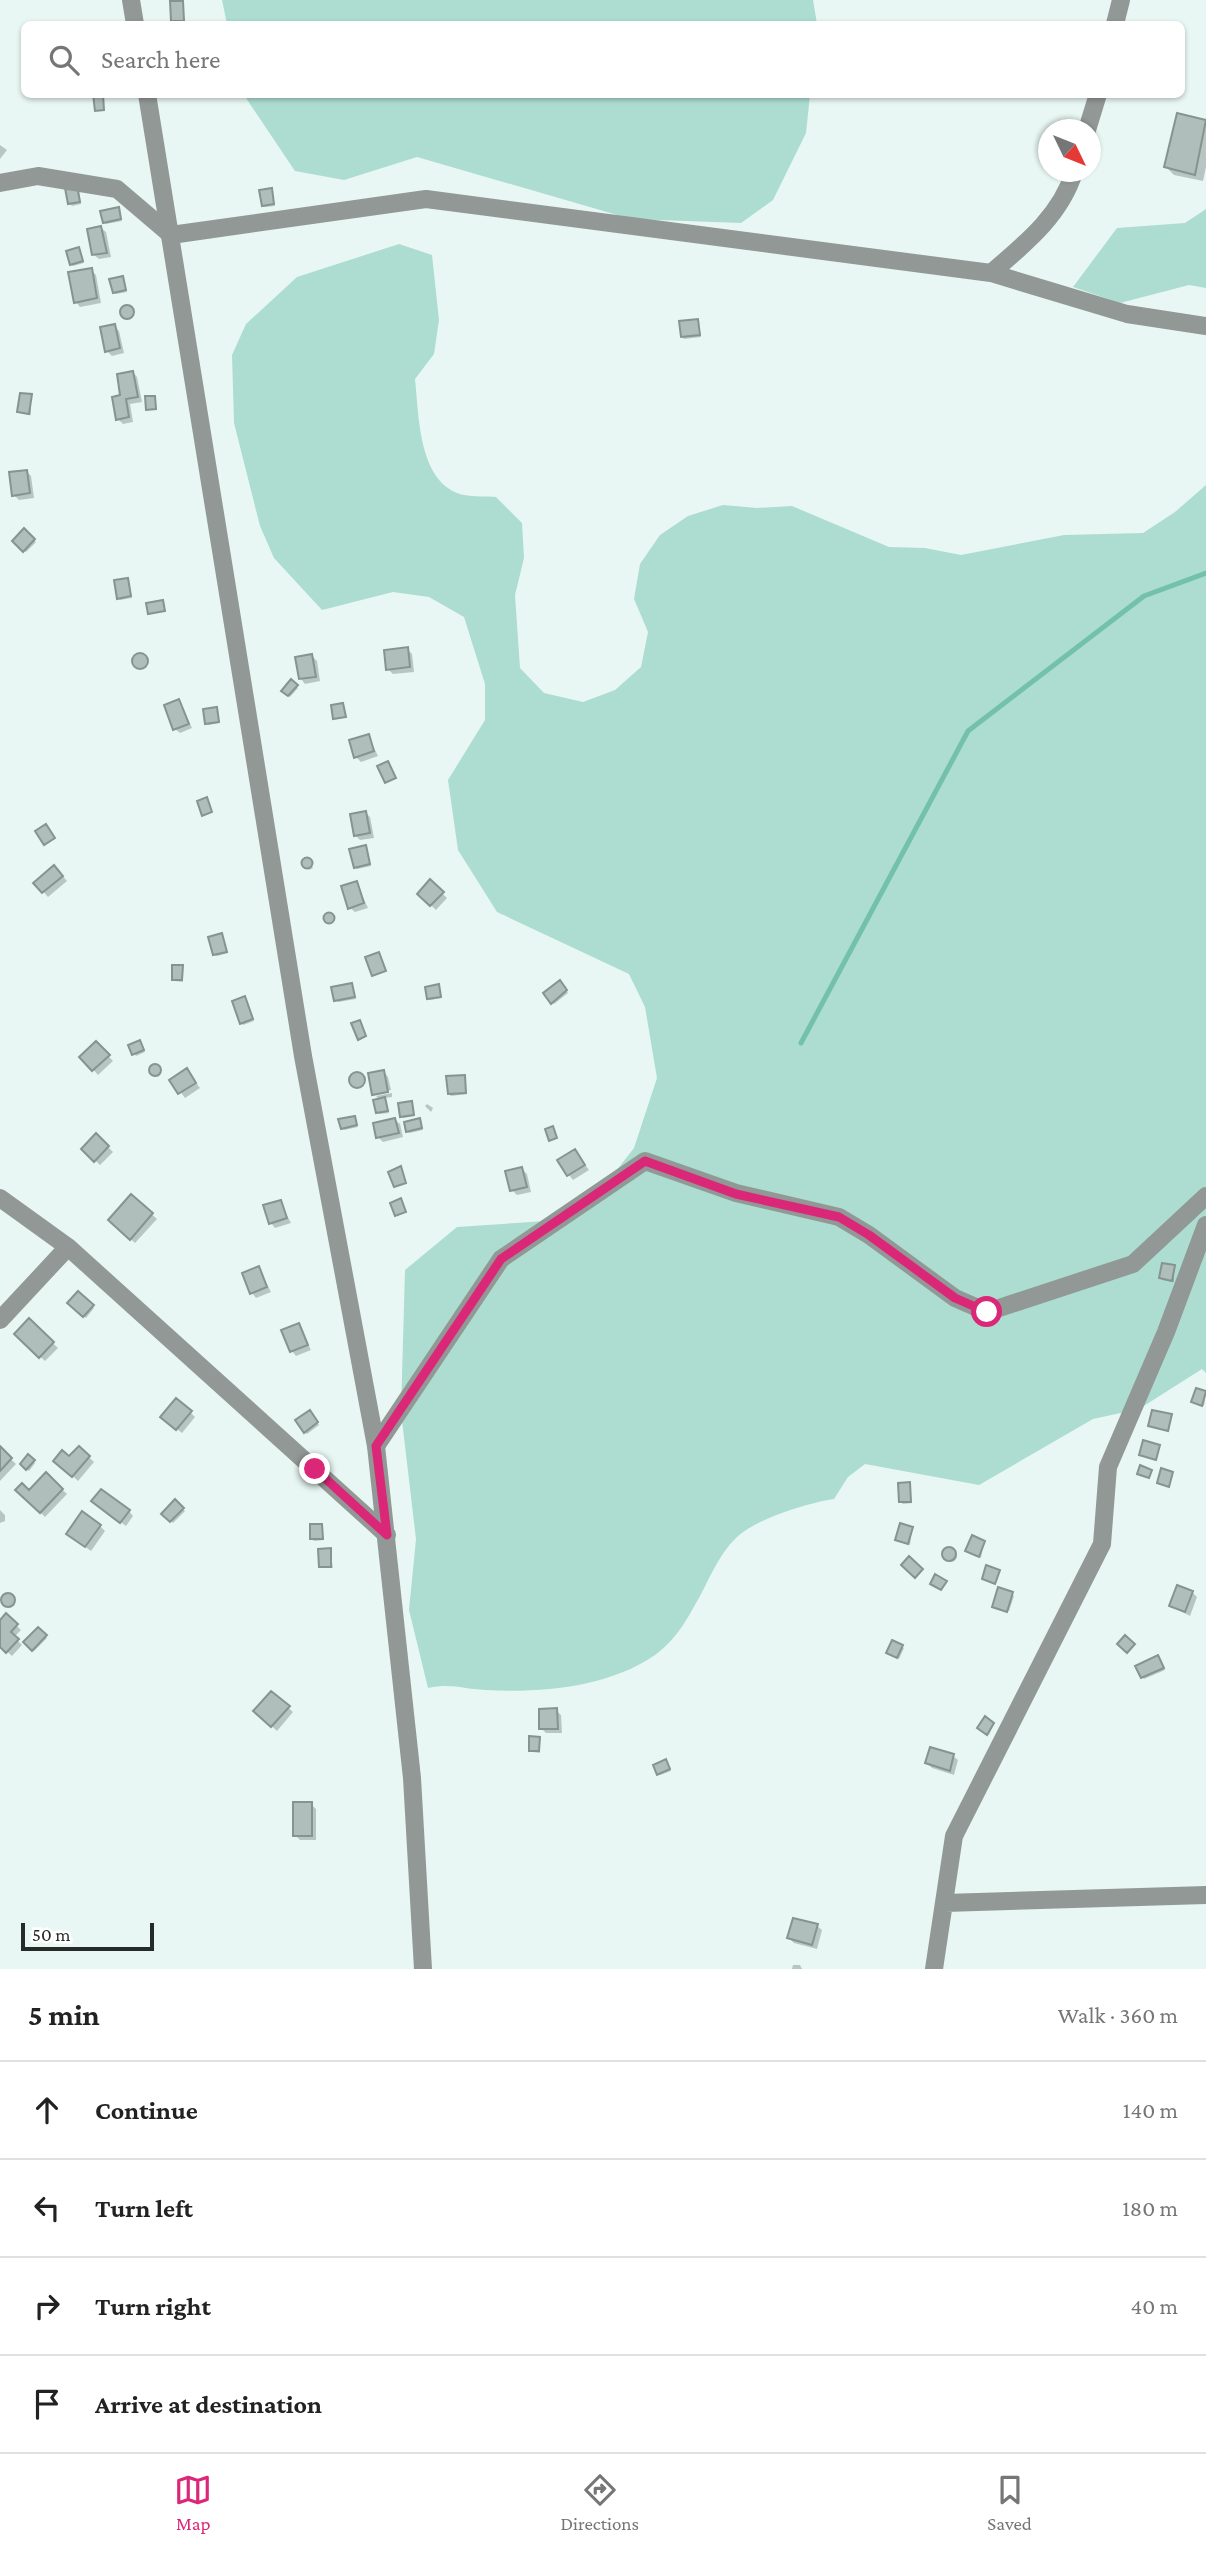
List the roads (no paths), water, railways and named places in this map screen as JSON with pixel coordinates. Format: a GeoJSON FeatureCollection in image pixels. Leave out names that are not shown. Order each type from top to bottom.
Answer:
{"type":"FeatureCollection","features":[{"type":"Feature","properties":{"kind":"street"},"geometry":{"type":"LineString","coordinates":[[131,0],[134,21]]}},
{"type":"Feature","properties":{"kind":"street"},"geometry":{"type":"LineString","coordinates":[[1116,21],[1121,0]]}},
{"type":"Feature","properties":{"kind":"street"},"geometry":{"type":"LineString","coordinates":[[148,98],[296,1016],[376,1446],[412,1779],[423,1969]]}},
{"type":"Feature","properties":{"kind":"street"},"geometry":{"type":"LineString","coordinates":[[1090,119],[1097,98]]}},
{"type":"Feature","properties":{"kind":"street"},"geometry":{"type":"LineString","coordinates":[[0,183],[38,176],[117,189],[171,235],[426,199],[991,273],[1127,314],[1206,326]]}},
{"type":"Feature","properties":{"kind":"street"},"geometry":{"type":"LineString","coordinates":[[991,273],[1027,242],[1067,196],[1071,182]]}},
{"type":"Feature","properties":{"kind":"street"},"geometry":{"type":"LineString","coordinates":[[376,1446],[501,1259],[645,1161],[736,1194],[839,1217],[869,1235],[955,1298],[987,1312],[1133,1264],[1206,1196]]}},
{"type":"Feature","properties":{"kind":"street"},"geometry":{"type":"LineString","coordinates":[[0,1198],[68,1247],[387,1535]]}},
{"type":"Feature","properties":{"kind":"street"},"geometry":{"type":"LineString","coordinates":[[934,1969],[954,1836],[1102,1544],[1108,1467],[1166,1332],[1206,1224]]}},
{"type":"Feature","properties":{"kind":"street"},"geometry":{"type":"LineString","coordinates":[[0,1320],[68,1247]]}},
{"type":"Feature","properties":{"kind":"street"},"geometry":{"type":"LineString","coordinates":[[944,1903],[1206,1895]]}},
{"type":"Feature","properties":{"kind":"waterway"},"geometry":{"type":"LineString","coordinates":[[801,1043],[968,731],[1144,596],[1206,573]]}}]}
